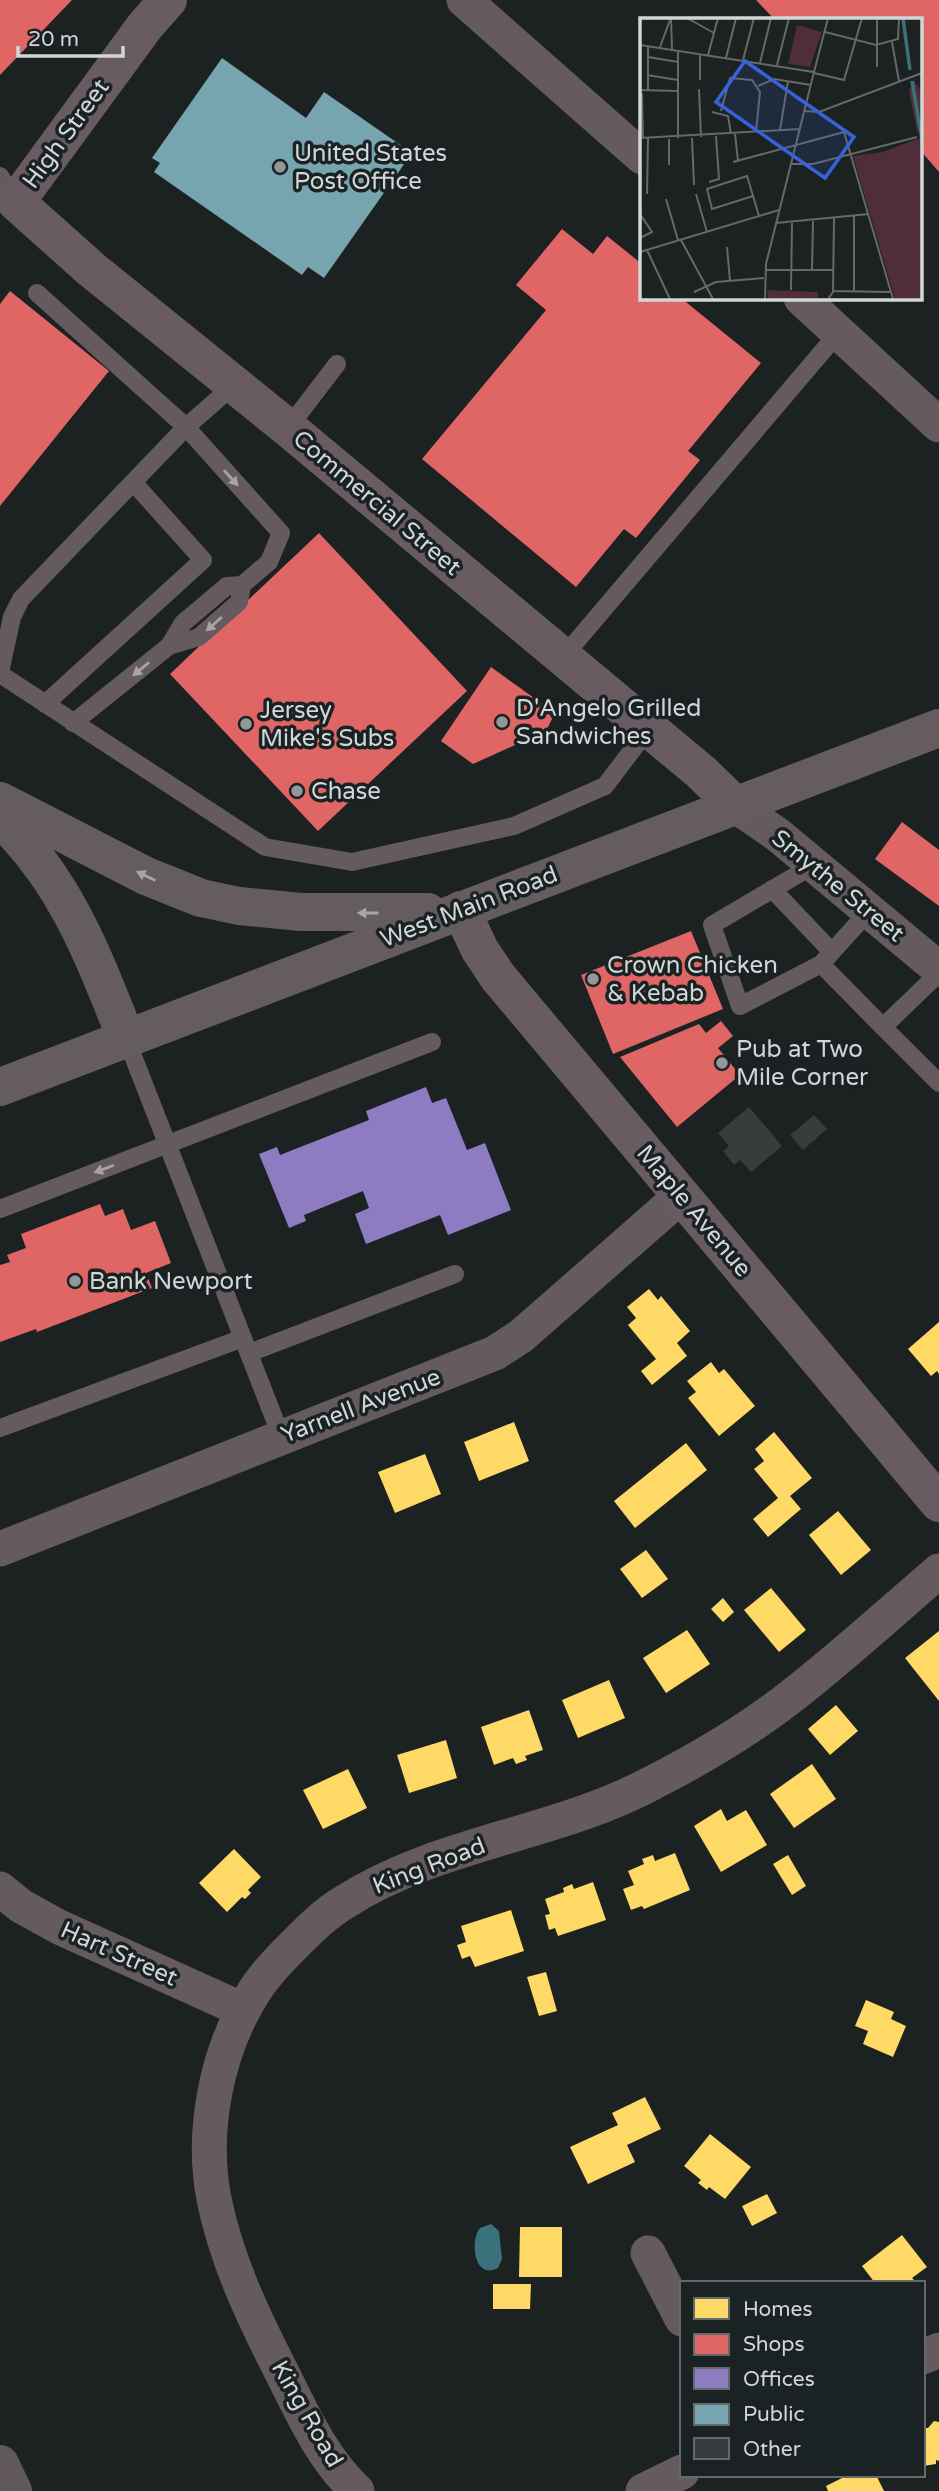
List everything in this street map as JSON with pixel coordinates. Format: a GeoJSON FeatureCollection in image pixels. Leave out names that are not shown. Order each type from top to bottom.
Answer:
{"type":"FeatureCollection","features":[{"type":"Feature","properties":{"kind":"highway"},"geometry":{"type":"LineString","coordinates":[[0,2465],[13,2491]]}},
{"type":"Feature","properties":{"kind":"main road","name":"West Main Road"},"geometry":{"type":"LineString","coordinates":[[0,1087],[939,728]]}},
{"type":"Feature","properties":{"kind":"main road"},"geometry":{"type":"LineString","coordinates":[[0,802],[164,884],[221,902],[281,911],[333,914],[461,910]]}},
{"type":"Feature","properties":{"kind":"main road"},"geometry":{"type":"LineString","coordinates":[[0,818],[46,870],[73,913],[97,965],[125,1038]]}},
{"type":"Feature","properties":{"kind":"street","name":"High Street"},"geometry":{"type":"LineString","coordinates":[[8,189],[168,0]]}},
{"type":"Feature","properties":{"kind":"street"},"geometry":{"type":"LineString","coordinates":[[464,0],[640,155]]}},
{"type":"Feature","properties":{"kind":"street","name":"Commercial Street"},"geometry":{"type":"LineString","coordinates":[[8,189],[91,269],[288,428],[701,772],[736,806]]}},
{"type":"Feature","properties":{"kind":"street"},"geometry":{"type":"LineString","coordinates":[[802,299],[939,425]]}},
{"type":"Feature","properties":{"kind":"street","name":"Smythe Street"},"geometry":{"type":"LineString","coordinates":[[736,806],[778,835],[939,971]]}},
{"type":"Feature","properties":{"kind":"street","name":"Maple Avenue"},"geometry":{"type":"LineString","coordinates":[[461,910],[480,950],[498,977],[939,1503]]}},
{"type":"Feature","properties":{"kind":"street","name":"Yarnell Avenue"},"geometry":{"type":"LineString","coordinates":[[0,1549],[281,1436],[482,1360],[509,1345],[681,1196]]}},
{"type":"Feature","properties":{"kind":"street","name":"King Road"},"geometry":{"type":"LineString","coordinates":[[357,2491],[340,2475],[320,2447],[258,2324],[236,2277],[214,2197],[210,2165],[210,2127],[219,2077],[234,2030],[253,1992],[280,1959],[318,1921],[340,1905],[406,1870],[611,1803],[716,1749],[793,1695],[939,1571]]}},
{"type":"Feature","properties":{"kind":"street","name":"Hart Street"},"geometry":{"type":"LineString","coordinates":[[0,1889],[20,1906],[59,1927],[243,2010]]}},
{"type":"Feature","properties":{"kind":"street"},"geometry":{"type":"LineString","coordinates":[[648,2253],[680,2315]]}},
{"type":"Feature","properties":{"kind":"street"},"geometry":{"type":"LineString","coordinates":[[643,2491],[680,2473]]}},
{"type":"Feature","properties":{"kind":"lane"},"geometry":{"type":"LineString","coordinates":[[37,293],[186,427],[281,533],[269,562],[242,585],[227,586],[183,623],[169,646],[74,723]]}},
{"type":"Feature","properties":{"kind":"lane"},"geometry":{"type":"LineString","coordinates":[[563,657],[839,331]]}},
{"type":"Feature","properties":{"kind":"lane"},"geometry":{"type":"LineString","coordinates":[[288,428],[337,364]]}},
{"type":"Feature","properties":{"kind":"lane"},"geometry":{"type":"LineString","coordinates":[[234,385],[186,427],[15,607],[0,673],[265,847],[352,862],[514,825],[606,786],[649,729]]}},
{"type":"Feature","properties":{"kind":"lane"},"geometry":{"type":"LineString","coordinates":[[45,704],[203,561],[133,482]]}},
{"type":"Feature","properties":{"kind":"lane"},"geometry":{"type":"LineString","coordinates":[[812,866],[712,925],[740,1006],[827,958],[869,911]]}},
{"type":"Feature","properties":{"kind":"lane"},"geometry":{"type":"LineString","coordinates":[[772,890],[883,1027],[939,1083]]}},
{"type":"Feature","properties":{"kind":"lane"},"geometry":{"type":"LineString","coordinates":[[883,1027],[939,971]]}},
{"type":"Feature","properties":{"kind":"lane"},"geometry":{"type":"LineString","coordinates":[[125,1038],[281,1436]]}},
{"type":"Feature","properties":{"kind":"lane"},"geometry":{"type":"LineString","coordinates":[[0,1209],[432,1042]]}},
{"type":"Feature","properties":{"kind":"lane"},"geometry":{"type":"LineString","coordinates":[[0,1428],[455,1274]]}},
{"type":"Feature","properties":{"kind":"water"},"geometry":{"type":"Polygon","coordinates":[[[491,2224],[499,2231],[502,2259],[498,2268],[490,2270],[483,2269],[479,2264],[475,2241],[480,2228],[491,2224]]]}},
{"type":"Feature","properties":{"kind":"building: Homes"},"geometry":{"type":"Polygon","coordinates":[[[649,1289],[658,1300],[661,1296],[690,1331],[677,1343],[687,1356],[652,1385],[641,1371],[656,1359],[628,1325],[636,1318],[627,1307],[649,1289]]]}},
{"type":"Feature","properties":{"kind":"building: Homes"},"geometry":{"type":"Polygon","coordinates":[[[939,1322],[939,1374],[937,1371],[931,1376],[908,1349],[939,1322]]]}},
{"type":"Feature","properties":{"kind":"building: Homes"},"geometry":{"type":"Polygon","coordinates":[[[711,1362],[719,1373],[724,1369],[755,1406],[719,1436],[688,1398],[696,1392],[687,1381],[711,1362]]]}},
{"type":"Feature","properties":{"kind":"building: Homes"},"geometry":{"type":"Polygon","coordinates":[[[514,1422],[529,1461],[479,1481],[464,1442],[514,1422]]]}},
{"type":"Feature","properties":{"kind":"building: Homes"},"geometry":{"type":"Polygon","coordinates":[[[774,1432],[812,1478],[790,1496],[801,1509],[768,1537],[753,1519],[778,1498],[754,1469],[764,1461],[755,1449],[774,1432]]]}},
{"type":"Feature","properties":{"kind":"building: Homes"},"geometry":{"type":"Polygon","coordinates":[[[686,1443],[707,1470],[635,1528],[614,1501],[686,1443]]]}},
{"type":"Feature","properties":{"kind":"building: Homes"},"geometry":{"type":"Polygon","coordinates":[[[425,1454],[441,1494],[395,1513],[378,1472],[425,1454]]]}},
{"type":"Feature","properties":{"kind":"building: Homes"},"geometry":{"type":"Polygon","coordinates":[[[838,1511],[871,1550],[841,1575],[809,1535],[838,1511]]]}},
{"type":"Feature","properties":{"kind":"building: Homes"},"geometry":{"type":"Polygon","coordinates":[[[646,1550],[668,1579],[642,1598],[620,1569],[646,1550]]]}},
{"type":"Feature","properties":{"kind":"building: Homes"},"geometry":{"type":"Polygon","coordinates":[[[771,1588],[806,1630],[779,1652],[744,1610],[771,1588]]]}},
{"type":"Feature","properties":{"kind":"building: Homes"},"geometry":{"type":"Polygon","coordinates":[[[723,1598],[734,1612],[723,1622],[711,1609],[723,1598]]]}},
{"type":"Feature","properties":{"kind":"building: Homes"},"geometry":{"type":"Polygon","coordinates":[[[687,1630],[710,1664],[666,1693],[643,1658],[687,1630]]]}},
{"type":"Feature","properties":{"kind":"building: Homes"},"geometry":{"type":"Polygon","coordinates":[[[939,1631],[939,1701],[905,1658],[939,1631]]]}},
{"type":"Feature","properties":{"kind":"building: Homes"},"geometry":{"type":"Polygon","coordinates":[[[609,1680],[625,1718],[578,1738],[562,1700],[609,1680]]]}},
{"type":"Feature","properties":{"kind":"building: Homes"},"geometry":{"type":"Polygon","coordinates":[[[836,1705],[858,1731],[830,1755],[808,1729],[836,1705]]]}},
{"type":"Feature","properties":{"kind":"building: Homes"},"geometry":{"type":"Polygon","coordinates":[[[529,1710],[543,1750],[525,1756],[527,1760],[516,1764],[513,1758],[494,1765],[481,1727],[529,1710]]]}},
{"type":"Feature","properties":{"kind":"building: Homes"},"geometry":{"type":"Polygon","coordinates":[[[446,1740],[457,1778],[409,1793],[397,1755],[446,1740]]]}},
{"type":"Feature","properties":{"kind":"building: Homes"},"geometry":{"type":"Polygon","coordinates":[[[812,1764],[836,1799],[794,1828],[770,1794],[812,1764]]]}},
{"type":"Feature","properties":{"kind":"building: Homes"},"geometry":{"type":"Polygon","coordinates":[[[348,1769],[367,1808],[323,1829],[303,1790],[348,1769]]]}},
{"type":"Feature","properties":{"kind":"building: Homes"},"geometry":{"type":"Polygon","coordinates":[[[721,1809],[727,1821],[746,1810],[767,1845],[721,1872],[694,1826],[721,1809]]]}},
{"type":"Feature","properties":{"kind":"building: Homes"},"geometry":{"type":"Polygon","coordinates":[[[234,1849],[261,1877],[248,1890],[251,1893],[245,1899],[242,1897],[227,1912],[199,1883],[234,1849]]]}},
{"type":"Feature","properties":{"kind":"building: Homes"},"geometry":{"type":"Polygon","coordinates":[[[675,1853],[690,1890],[644,1909],[642,1906],[631,1910],[623,1889],[634,1885],[628,1871],[644,1864],[642,1859],[653,1855],[655,1861],[675,1853]]]}},
{"type":"Feature","properties":{"kind":"building: Homes"},"geometry":{"type":"Polygon","coordinates":[[[788,1855],[806,1886],[792,1895],[773,1864],[788,1855]]]}},
{"type":"Feature","properties":{"kind":"building: Homes"},"geometry":{"type":"Polygon","coordinates":[[[593,1882],[606,1920],[558,1936],[555,1928],[549,1930],[545,1915],[550,1914],[545,1899],[564,1892],[563,1888],[572,1884],[574,1889],[593,1882]]]}},
{"type":"Feature","properties":{"kind":"building: Homes"},"geometry":{"type":"Polygon","coordinates":[[[511,1910],[524,1951],[475,1967],[470,1956],[462,1959],[457,1945],[466,1942],[461,1926],[511,1910]]]}},
{"type":"Feature","properties":{"kind":"building: Homes"},"geometry":{"type":"Polygon","coordinates":[[[546,1972],[557,2011],[539,2016],[527,1977],[546,1972]]]}},
{"type":"Feature","properties":{"kind":"building: Homes"},"geometry":{"type":"Polygon","coordinates":[[[866,2000],[894,2012],[891,2019],[906,2026],[893,2057],[863,2044],[868,2031],[855,2026],[866,2000]]]}},
{"type":"Feature","properties":{"kind":"building: Homes"},"geometry":{"type":"Polygon","coordinates":[[[645,2097],[661,2129],[627,2145],[635,2162],[588,2184],[570,2147],[618,2125],[612,2113],[645,2097]]]}},
{"type":"Feature","properties":{"kind":"building: Homes"},"geometry":{"type":"Polygon","coordinates":[[[710,2134],[751,2167],[725,2199],[709,2187],[707,2190],[698,2183],[701,2180],[684,2166],[710,2134]]]}},
{"type":"Feature","properties":{"kind":"building: Homes"},"geometry":{"type":"Polygon","coordinates":[[[767,2194],[777,2213],[752,2226],[742,2206],[767,2194]]]}},
{"type":"Feature","properties":{"kind":"building: Homes"},"geometry":{"type":"Polygon","coordinates":[[[520,2227],[562,2227],[562,2277],[519,2277],[520,2227]]]}},
{"type":"Feature","properties":{"kind":"building: Homes"},"geometry":{"type":"Polygon","coordinates":[[[902,2235],[927,2267],[912,2278],[915,2281],[873,2281],[862,2266],[902,2235]]]}},
{"type":"Feature","properties":{"kind":"building: Homes"},"geometry":{"type":"Polygon","coordinates":[[[493,2284],[531,2284],[530,2309],[493,2309],[493,2284]]]}},
{"type":"Feature","properties":{"kind":"building: Homes"},"geometry":{"type":"Polygon","coordinates":[[[934,2421],[939,2422],[939,2461],[925,2466],[925,2428],[934,2421]]]}},
{"type":"Feature","properties":{"kind":"building: Homes"},"geometry":{"type":"Polygon","coordinates":[[[844,2477],[877,2477],[884,2491],[828,2491],[826,2486],[844,2477]]]}},
{"type":"Feature","properties":{"kind":"building: Shops"},"geometry":{"type":"Polygon","coordinates":[[[0,0],[72,0],[0,75],[0,0]]]}},
{"type":"Feature","properties":{"kind":"building: Shops"},"geometry":{"type":"Polygon","coordinates":[[[756,0],[939,0],[939,172],[922,152],[922,18],[773,18],[756,0]]]}},
{"type":"Feature","properties":{"kind":"building: Shops"},"geometry":{"type":"Polygon","coordinates":[[[562,229],[593,254],[607,236],[640,262],[640,299],[682,299],[761,363],[688,451],[700,460],[636,538],[624,529],[576,587],[422,459],[546,310],[516,285],[562,229]]]}},
{"type":"Feature","properties":{"kind":"building: Shops"},"geometry":{"type":"Polygon","coordinates":[[[10,291],[109,371],[0,506],[0,304],[10,291]]]}},
{"type":"Feature","properties":{"kind":"building: Shops"},"geometry":{"type":"Polygon","coordinates":[[[319,533],[467,691],[318,831],[170,674],[319,533]]]}},
{"type":"Feature","properties":{"kind":"building: Shops","name":"D'Angelo Grilled Sandwiches"},"geometry":{"type":"Polygon","coordinates":[[[491,667],[555,713],[546,731],[473,764],[441,741],[491,667]]]}},
{"type":"Feature","properties":{"kind":"building: Shops"},"geometry":{"type":"Polygon","coordinates":[[[902,822],[939,850],[939,906],[875,859],[902,822]]]}},
{"type":"Feature","properties":{"kind":"building: Shops"},"geometry":{"type":"Polygon","coordinates":[[[691,931],[723,1009],[613,1054],[581,975],[691,931]]]}},
{"type":"Feature","properties":{"kind":"building: Shops"},"geometry":{"type":"Polygon","coordinates":[[[721,1021],[733,1036],[718,1048],[740,1075],[677,1127],[620,1057],[699,1024],[706,1033],[721,1021]]]}},
{"type":"Feature","properties":{"kind":"building: Shops","name":"Bank Newport"},"geometry":{"type":"Polygon","coordinates":[[[100,1204],[105,1216],[123,1209],[131,1230],[155,1221],[171,1263],[146,1273],[152,1288],[37,1332],[36,1329],[0,1342],[0,1265],[10,1262],[7,1255],[26,1248],[21,1234],[100,1204]]]}},
{"type":"Feature","properties":{"kind":"building: Offices"},"geometry":{"type":"Polygon","coordinates":[[[426,1087],[432,1103],[446,1098],[467,1150],[485,1143],[511,1210],[448,1235],[440,1215],[366,1244],[355,1214],[369,1208],[363,1191],[304,1215],[306,1221],[289,1228],[259,1154],[277,1147],[280,1155],[369,1120],[366,1111],[426,1087]]]}},
{"type":"Feature","properties":{"kind":"building: Public","name":"United States Post Office"},"geometry":{"type":"Polygon","coordinates":[[[222,58],[306,118],[324,92],[412,153],[324,278],[308,267],[302,275],[154,172],[160,163],[152,158],[222,58]]]}},
{"type":"Feature","properties":{"kind":"building: Other"},"geometry":{"type":"Polygon","coordinates":[[[749,1107],[782,1146],[751,1172],[740,1160],[734,1165],[723,1151],[729,1146],[718,1133],[749,1107]]]}},
{"type":"Feature","properties":{"kind":"building: Other"},"geometry":{"type":"Polygon","coordinates":[[[814,1115],[827,1129],[803,1150],[790,1135],[814,1115]]]}},
{"type":"Feature","properties":{"kind":"place","name":"United States Post Office"},"geometry":{"type":"Point","coordinates":[280,167]}},
{"type":"Feature","properties":{"kind":"place","name":"D'Angelo Grilled Sandwiches"},"geometry":{"type":"Point","coordinates":[502,722]}},
{"type":"Feature","properties":{"kind":"place","name":"Jersey Mike's Subs"},"geometry":{"type":"Point","coordinates":[246,724]}},
{"type":"Feature","properties":{"kind":"place","name":"Chase"},"geometry":{"type":"Point","coordinates":[297,791]}},
{"type":"Feature","properties":{"kind":"place","name":"Crown Chicken & Kebab"},"geometry":{"type":"Point","coordinates":[593,979]}},
{"type":"Feature","properties":{"kind":"place","name":"Pub at Two Mile Corner"},"geometry":{"type":"Point","coordinates":[722,1063]}},
{"type":"Feature","properties":{"kind":"place","name":"Bank Newport"},"geometry":{"type":"Point","coordinates":[75,1281]}}]}
